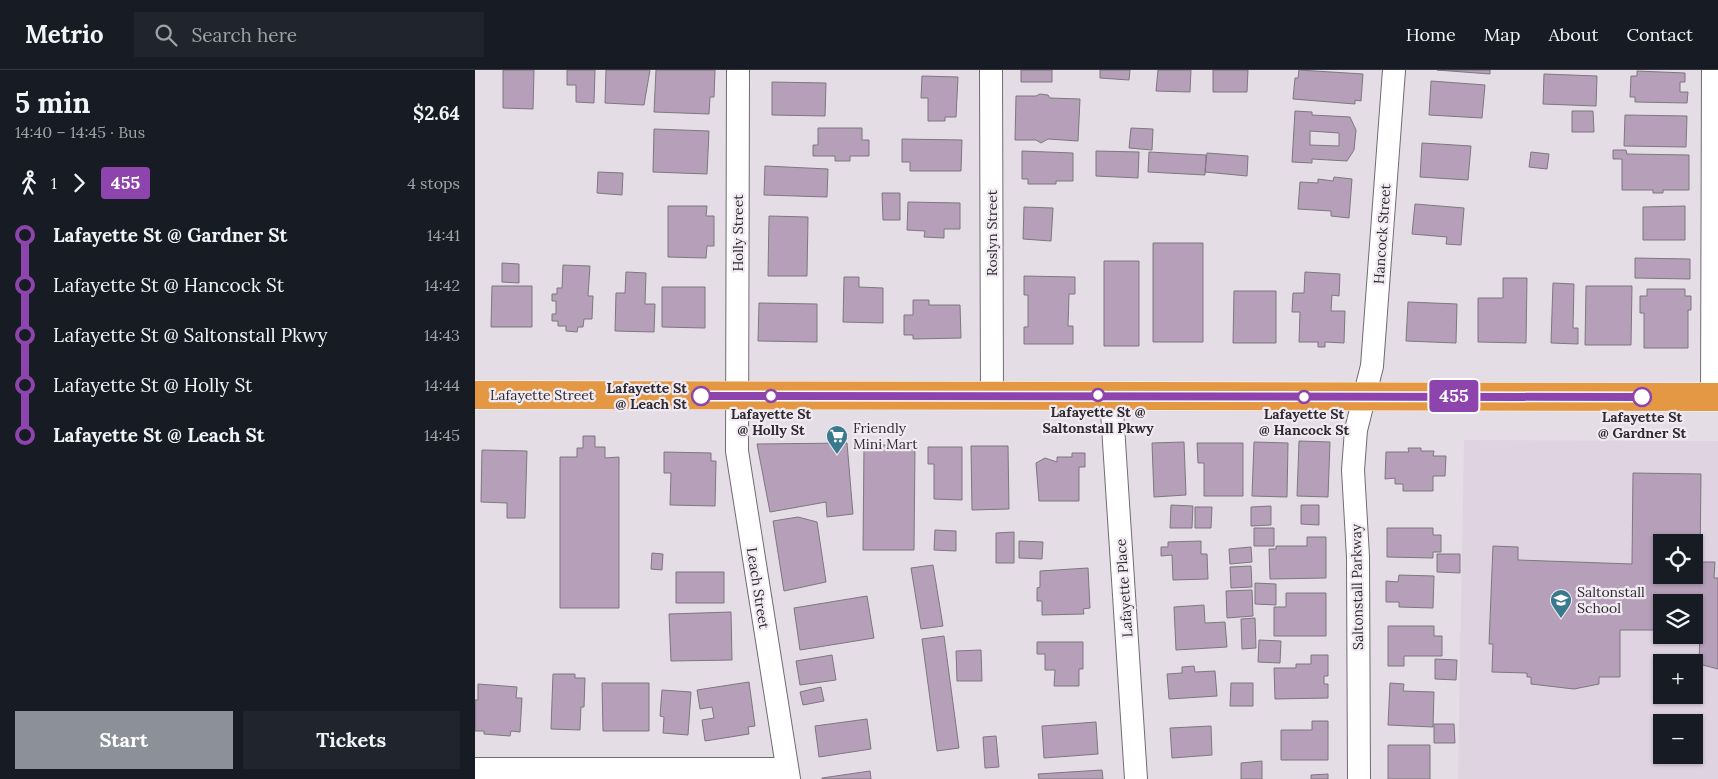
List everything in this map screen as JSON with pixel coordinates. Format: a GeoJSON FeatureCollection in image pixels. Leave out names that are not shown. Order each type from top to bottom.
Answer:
{"type":"FeatureCollection","features":[{"type":"Feature","properties":{"kind":"highway","name":"Lafayette Street"},"geometry":{"type":"LineString","coordinates":[[475,395],[1715,397]]}},
{"type":"Feature","properties":{"kind":"street","name":"Holly Street"},"geometry":{"type":"LineString","coordinates":[[737,396],[738,70]]}},
{"type":"Feature","properties":{"kind":"street","name":"Roslyn Street"},"geometry":{"type":"LineString","coordinates":[[991,70],[992,396]]}},
{"type":"Feature","properties":{"kind":"street","name":"Hancock Street"},"geometry":{"type":"LineString","coordinates":[[1363,397],[1372,366],[1394,70]]}},
{"type":"Feature","properties":{"kind":"street"},"geometry":{"type":"LineString","coordinates":[[1713,70],[1715,397]]}},
{"type":"Feature","properties":{"kind":"street","name":"Leach Street"},"geometry":{"type":"LineString","coordinates":[[737,396],[737,451],[788,774]]}},
{"type":"Feature","properties":{"kind":"street","name":"Lafayette Place"},"geometry":{"type":"LineString","coordinates":[[1111,396],[1136,779]]}},
{"type":"Feature","properties":{"kind":"street","name":"Saltonstall Parkway"},"geometry":{"type":"LineString","coordinates":[[1359,779],[1358,556],[1353,470],[1356,430],[1363,397]]}},
{"type":"Feature","properties":{"kind":"street"},"geometry":{"type":"LineString","coordinates":[[475,769],[590,774],[788,774]]}},
{"type":"Feature","properties":{"kind":"shaded area","name":"Saltonstall School"},"geometry":{"type":"Polygon","coordinates":[[[1464,440],[1718,441],[1718,779],[1458,779],[1464,440]]]}},
{"type":"Feature","properties":{"kind":"building"},"geometry":{"type":"Polygon","coordinates":[[[503,70],[534,70],[533,109],[503,108],[503,70]]]}},
{"type":"Feature","properties":{"kind":"building"},"geometry":{"type":"Polygon","coordinates":[[[567,70],[595,70],[594,103],[576,102],[576,85],[567,85],[567,70]]]}},
{"type":"Feature","properties":{"kind":"building"},"geometry":{"type":"Polygon","coordinates":[[[606,70],[650,70],[644,105],[605,103],[606,70]]]}},
{"type":"Feature","properties":{"kind":"building"},"geometry":{"type":"Polygon","coordinates":[[[656,70],[715,70],[714,97],[710,97],[709,114],[654,112],[656,70]]]}},
{"type":"Feature","properties":{"kind":"building"},"geometry":{"type":"Polygon","coordinates":[[[1021,70],[1052,70],[1052,82],[1021,82],[1021,70]]]}},
{"type":"Feature","properties":{"kind":"building"},"geometry":{"type":"Polygon","coordinates":[[[1100,70],[1130,70],[1129,80],[1100,78],[1100,70]]]}},
{"type":"Feature","properties":{"kind":"building"},"geometry":{"type":"Polygon","coordinates":[[[1158,70],[1191,70],[1190,92],[1156,91],[1158,70]]]}},
{"type":"Feature","properties":{"kind":"building"},"geometry":{"type":"Polygon","coordinates":[[[1213,70],[1248,70],[1247,92],[1213,92],[1213,70]]]}},
{"type":"Feature","properties":{"kind":"building"},"geometry":{"type":"Polygon","coordinates":[[[1299,70],[1363,74],[1361,101],[1355,100],[1355,104],[1293,99],[1295,78],[1298,78],[1299,70]]]}},
{"type":"Feature","properties":{"kind":"building"},"geometry":{"type":"Polygon","coordinates":[[[1437,70],[1490,70],[1490,74],[1437,70]]]}},
{"type":"Feature","properties":{"kind":"building"},"geometry":{"type":"Polygon","coordinates":[[[1637,71],[1685,73],[1685,82],[1680,82],[1680,92],[1688,92],[1687,103],[1635,102],[1635,97],[1630,97],[1631,76],[1637,76],[1637,71]]]}},
{"type":"Feature","properties":{"kind":"building"},"geometry":{"type":"Polygon","coordinates":[[[1544,74],[1597,76],[1596,106],[1543,104],[1544,74]]]}},
{"type":"Feature","properties":{"kind":"building"},"geometry":{"type":"Polygon","coordinates":[[[922,76],[958,77],[956,117],[945,117],[945,121],[928,121],[928,98],[921,98],[922,76]]]}},
{"type":"Feature","properties":{"kind":"building"},"geometry":{"type":"Polygon","coordinates":[[[1431,81],[1485,85],[1482,118],[1429,115],[1431,81]]]}},
{"type":"Feature","properties":{"kind":"building"},"geometry":{"type":"Polygon","coordinates":[[[772,82],[826,83],[825,116],[772,115],[772,82]]]}},
{"type":"Feature","properties":{"kind":"building"},"geometry":{"type":"Polygon","coordinates":[[[1040,94],[1048,95],[1050,98],[1080,99],[1078,141],[1048,139],[1041,143],[1036,140],[1015,140],[1016,96],[1036,96],[1040,94]]]}},
{"type":"Feature","properties":{"kind":"building"},"geometry":{"type":"Polygon","coordinates":[[[1295,111],[1312,112],[1312,115],[1350,117],[1356,130],[1354,150],[1347,161],[1312,159],[1312,163],[1292,162],[1295,111]],[[1310,131],[1310,145],[1339,146],[1339,133],[1310,131]]]}},
{"type":"Feature","properties":{"kind":"building"},"geometry":{"type":"Polygon","coordinates":[[[1572,111],[1593,111],[1594,132],[1572,132],[1572,111]]]}},
{"type":"Feature","properties":{"kind":"building"},"geometry":{"type":"Polygon","coordinates":[[[1625,115],[1687,116],[1686,147],[1624,146],[1625,115]]]}},
{"type":"Feature","properties":{"kind":"building"},"geometry":{"type":"Polygon","coordinates":[[[818,128],[862,128],[862,140],[869,140],[869,156],[850,156],[850,161],[835,161],[835,156],[813,156],[813,145],[818,145],[818,128]]]}},
{"type":"Feature","properties":{"kind":"building"},"geometry":{"type":"Polygon","coordinates":[[[1131,128],[1153,129],[1152,150],[1129,148],[1131,128]]]}},
{"type":"Feature","properties":{"kind":"building"},"geometry":{"type":"Polygon","coordinates":[[[654,129],[709,131],[707,174],[653,172],[654,129]]]}},
{"type":"Feature","properties":{"kind":"building"},"geometry":{"type":"Polygon","coordinates":[[[902,139],[962,140],[961,171],[910,171],[910,162],[902,162],[902,139]]]}},
{"type":"Feature","properties":{"kind":"building"},"geometry":{"type":"Polygon","coordinates":[[[1422,143],[1471,146],[1468,180],[1420,177],[1422,143]]]}},
{"type":"Feature","properties":{"kind":"building"},"geometry":{"type":"Polygon","coordinates":[[[1613,150],[1626,150],[1627,154],[1689,155],[1689,190],[1663,190],[1663,193],[1653,193],[1653,190],[1622,190],[1622,159],[1613,159],[1613,150]]]}},
{"type":"Feature","properties":{"kind":"building"},"geometry":{"type":"Polygon","coordinates":[[[1022,151],[1073,153],[1073,181],[1056,181],[1056,184],[1028,184],[1028,179],[1022,179],[1022,151]]]}},
{"type":"Feature","properties":{"kind":"building"},"geometry":{"type":"Polygon","coordinates":[[[1096,151],[1139,152],[1138,178],[1096,176],[1096,151]]]}},
{"type":"Feature","properties":{"kind":"building"},"geometry":{"type":"Polygon","coordinates":[[[1149,152],[1206,155],[1205,175],[1148,172],[1149,152]]]}},
{"type":"Feature","properties":{"kind":"building"},"geometry":{"type":"Polygon","coordinates":[[[1531,152],[1549,154],[1547,169],[1529,167],[1531,152]]]}},
{"type":"Feature","properties":{"kind":"building"},"geometry":{"type":"Polygon","coordinates":[[[1207,153],[1248,156],[1247,176],[1205,172],[1207,153]]]}},
{"type":"Feature","properties":{"kind":"building"},"geometry":{"type":"Polygon","coordinates":[[[765,166],[828,169],[827,197],[764,195],[765,166]]]}},
{"type":"Feature","properties":{"kind":"building"},"geometry":{"type":"Polygon","coordinates":[[[598,172],[623,173],[622,195],[597,193],[598,172]]]}},
{"type":"Feature","properties":{"kind":"building"},"geometry":{"type":"Polygon","coordinates":[[[1334,177],[1352,179],[1349,218],[1331,216],[1331,211],[1298,209],[1300,182],[1318,183],[1318,179],[1333,181],[1334,177]]]}},
{"type":"Feature","properties":{"kind":"building"},"geometry":{"type":"Polygon","coordinates":[[[882,193],[900,193],[900,220],[883,220],[882,193]]]}},
{"type":"Feature","properties":{"kind":"building"},"geometry":{"type":"Polygon","coordinates":[[[908,202],[960,203],[960,229],[944,229],[944,238],[924,237],[925,231],[907,230],[908,202]]]}},
{"type":"Feature","properties":{"kind":"building"},"geometry":{"type":"Polygon","coordinates":[[[1415,204],[1464,208],[1461,245],[1446,244],[1447,237],[1412,234],[1415,204]]]}},
{"type":"Feature","properties":{"kind":"building"},"geometry":{"type":"Polygon","coordinates":[[[668,206],[707,206],[706,216],[714,216],[714,246],[707,246],[706,258],[668,257],[668,206]]]}},
{"type":"Feature","properties":{"kind":"building"},"geometry":{"type":"Polygon","coordinates":[[[1685,206],[1685,240],[1643,240],[1643,207],[1685,206]]]}},
{"type":"Feature","properties":{"kind":"building"},"geometry":{"type":"Polygon","coordinates":[[[1024,207],[1053,208],[1051,241],[1023,239],[1024,207]]]}},
{"type":"Feature","properties":{"kind":"building"},"geometry":{"type":"Polygon","coordinates":[[[769,216],[808,217],[807,276],[768,276],[769,216]]]}},
{"type":"Feature","properties":{"kind":"building"},"geometry":{"type":"Polygon","coordinates":[[[1153,243],[1203,243],[1203,342],[1153,342],[1153,243]]]}},
{"type":"Feature","properties":{"kind":"building"},"geometry":{"type":"Polygon","coordinates":[[[1635,258],[1690,259],[1690,279],[1635,278],[1635,258]]]}},
{"type":"Feature","properties":{"kind":"building"},"geometry":{"type":"Polygon","coordinates":[[[1104,261],[1139,261],[1139,346],[1104,346],[1104,261]]]}},
{"type":"Feature","properties":{"kind":"building"},"geometry":{"type":"Polygon","coordinates":[[[502,263],[519,264],[519,283],[502,282],[502,263]]]}},
{"type":"Feature","properties":{"kind":"building"},"geometry":{"type":"Polygon","coordinates":[[[563,265],[590,266],[588,296],[593,296],[592,319],[584,319],[583,327],[578,327],[577,332],[566,331],[566,326],[558,326],[558,321],[552,321],[552,314],[556,314],[556,301],[552,301],[552,294],[557,294],[557,288],[562,288],[563,265]]]}},
{"type":"Feature","properties":{"kind":"building"},"geometry":{"type":"Polygon","coordinates":[[[626,272],[646,273],[645,304],[655,304],[654,332],[615,331],[616,293],[625,293],[626,272]]]}},
{"type":"Feature","properties":{"kind":"building"},"geometry":{"type":"Polygon","coordinates":[[[1305,272],[1340,274],[1339,296],[1332,295],[1331,311],[1345,311],[1344,343],[1325,342],[1325,347],[1318,347],[1318,342],[1299,342],[1300,312],[1292,312],[1293,293],[1304,293],[1305,272]]]}},
{"type":"Feature","properties":{"kind":"building"},"geometry":{"type":"Polygon","coordinates":[[[1024,276],[1075,277],[1075,294],[1069,294],[1068,326],[1073,326],[1073,344],[1024,344],[1024,327],[1028,327],[1028,295],[1024,295],[1024,276]]]}},
{"type":"Feature","properties":{"kind":"building"},"geometry":{"type":"Polygon","coordinates":[[[844,277],[859,277],[859,287],[883,288],[883,323],[843,322],[844,277]]]}},
{"type":"Feature","properties":{"kind":"building"},"geometry":{"type":"Polygon","coordinates":[[[1503,278],[1527,278],[1526,343],[1478,342],[1478,298],[1503,298],[1503,278]]]}},
{"type":"Feature","properties":{"kind":"building"},"geometry":{"type":"Polygon","coordinates":[[[1553,283],[1574,284],[1573,328],[1578,328],[1578,344],[1551,343],[1553,283]]]}},
{"type":"Feature","properties":{"kind":"building"},"geometry":{"type":"Polygon","coordinates":[[[492,286],[532,286],[532,327],[491,327],[492,286]]]}},
{"type":"Feature","properties":{"kind":"building"},"geometry":{"type":"Polygon","coordinates":[[[1586,286],[1632,286],[1631,345],[1585,345],[1586,286]]]}},
{"type":"Feature","properties":{"kind":"building"},"geometry":{"type":"Polygon","coordinates":[[[662,287],[705,287],[705,328],[662,327],[662,287]]]}},
{"type":"Feature","properties":{"kind":"building"},"geometry":{"type":"Polygon","coordinates":[[[1647,289],[1685,289],[1685,296],[1691,296],[1691,310],[1688,310],[1688,348],[1644,348],[1644,313],[1640,313],[1640,296],[1647,296],[1647,289]]]}},
{"type":"Feature","properties":{"kind":"building"},"geometry":{"type":"Polygon","coordinates":[[[1234,291],[1276,291],[1276,343],[1233,343],[1234,291]]]}},
{"type":"Feature","properties":{"kind":"building"},"geometry":{"type":"Polygon","coordinates":[[[913,300],[929,300],[929,305],[960,305],[961,338],[913,339],[913,335],[904,335],[904,315],[913,315],[913,300]]]}},
{"type":"Feature","properties":{"kind":"building"},"geometry":{"type":"Polygon","coordinates":[[[1408,302],[1457,304],[1456,343],[1406,341],[1408,302]]]}},
{"type":"Feature","properties":{"kind":"building"},"geometry":{"type":"Polygon","coordinates":[[[759,303],[817,304],[817,342],[758,341],[759,303]]]}},
{"type":"Feature","properties":{"kind":"building"},"geometry":{"type":"Polygon","coordinates":[[[583,436],[595,436],[595,447],[605,447],[605,458],[619,457],[619,608],[560,608],[560,457],[577,457],[577,448],[583,448],[583,436]]]}},
{"type":"Feature","properties":{"kind":"building"},"geometry":{"type":"Polygon","coordinates":[[[1299,441],[1330,442],[1328,497],[1297,496],[1299,441]]]}},
{"type":"Feature","properties":{"kind":"building"},"geometry":{"type":"Polygon","coordinates":[[[1184,442],[1186,495],[1154,497],[1152,443],[1184,442]]]}},
{"type":"Feature","properties":{"kind":"building"},"geometry":{"type":"Polygon","coordinates":[[[1254,442],[1288,443],[1287,497],[1252,496],[1254,442]]]}},
{"type":"Feature","properties":{"kind":"building"},"geometry":{"type":"Polygon","coordinates":[[[847,443],[853,514],[827,517],[826,502],[770,512],[757,444],[847,443]]]}},
{"type":"Feature","properties":{"kind":"building"},"geometry":{"type":"Polygon","coordinates":[[[1197,443],[1243,443],[1243,496],[1204,496],[1204,463],[1198,463],[1197,443]]]}},
{"type":"Feature","properties":{"kind":"building"},"geometry":{"type":"Polygon","coordinates":[[[864,445],[915,445],[914,550],[863,550],[864,445]]]}},
{"type":"Feature","properties":{"kind":"building"},"geometry":{"type":"Polygon","coordinates":[[[971,446],[1008,446],[1009,509],[972,510],[971,446]]]}},
{"type":"Feature","properties":{"kind":"building"},"geometry":{"type":"Polygon","coordinates":[[[928,447],[962,447],[962,500],[934,499],[934,464],[928,464],[928,447]]]}},
{"type":"Feature","properties":{"kind":"building"},"geometry":{"type":"Polygon","coordinates":[[[1408,448],[1434,451],[1433,456],[1446,456],[1445,476],[1433,476],[1433,491],[1403,491],[1403,484],[1395,484],[1395,478],[1385,479],[1386,452],[1409,452],[1408,448]]]}},
{"type":"Feature","properties":{"kind":"building"},"geometry":{"type":"Polygon","coordinates":[[[482,450],[527,451],[525,518],[507,518],[507,503],[481,502],[482,450]]]}},
{"type":"Feature","properties":{"kind":"building"},"geometry":{"type":"Polygon","coordinates":[[[664,452],[711,453],[711,461],[716,461],[715,506],[670,505],[671,473],[664,473],[664,452]]]}},
{"type":"Feature","properties":{"kind":"building"},"geometry":{"type":"Polygon","coordinates":[[[1072,453],[1085,453],[1085,467],[1079,467],[1079,501],[1039,501],[1036,463],[1045,458],[1057,462],[1057,457],[1072,457],[1072,453]]]}},
{"type":"Feature","properties":{"kind":"building"},"geometry":{"type":"Polygon","coordinates":[[[1633,473],[1701,474],[1700,534],[1653,534],[1653,584],[1703,584],[1703,562],[1715,562],[1714,578],[1718,578],[1718,669],[1703,665],[1703,654],[1699,654],[1700,644],[1703,644],[1703,594],[1653,594],[1653,630],[1620,630],[1620,677],[1599,677],[1599,684],[1574,689],[1531,684],[1531,677],[1527,677],[1527,673],[1492,672],[1493,644],[1489,644],[1493,546],[1518,547],[1518,560],[1632,564],[1633,473]]]}},
{"type":"Feature","properties":{"kind":"building"},"geometry":{"type":"Polygon","coordinates":[[[1171,505],[1193,506],[1192,528],[1170,528],[1171,505]]]}},
{"type":"Feature","properties":{"kind":"building"},"geometry":{"type":"Polygon","coordinates":[[[1301,505],[1319,505],[1319,525],[1301,524],[1301,505]]]}},
{"type":"Feature","properties":{"kind":"building"},"geometry":{"type":"Polygon","coordinates":[[[1271,506],[1271,525],[1251,526],[1251,507],[1271,506]]]}},
{"type":"Feature","properties":{"kind":"building"},"geometry":{"type":"Polygon","coordinates":[[[1195,507],[1212,507],[1211,528],[1195,528],[1195,507]]]}},
{"type":"Feature","properties":{"kind":"building"},"geometry":{"type":"Polygon","coordinates":[[[798,517],[817,522],[826,582],[784,591],[773,521],[798,517]]]}},
{"type":"Feature","properties":{"kind":"building"},"geometry":{"type":"Polygon","coordinates":[[[1254,528],[1274,528],[1274,546],[1254,546],[1254,528]]]}},
{"type":"Feature","properties":{"kind":"building"},"geometry":{"type":"Polygon","coordinates":[[[1387,528],[1433,528],[1433,535],[1441,535],[1441,552],[1433,552],[1433,558],[1387,557],[1387,528]]]}},
{"type":"Feature","properties":{"kind":"building"},"geometry":{"type":"Polygon","coordinates":[[[935,530],[956,531],[956,551],[934,550],[935,530]]]}},
{"type":"Feature","properties":{"kind":"building"},"geometry":{"type":"Polygon","coordinates":[[[1014,532],[1014,563],[996,563],[996,533],[1014,532]]]}},
{"type":"Feature","properties":{"kind":"building"},"geometry":{"type":"Polygon","coordinates":[[[1307,537],[1326,537],[1326,578],[1270,579],[1269,549],[1276,549],[1276,546],[1307,546],[1307,537]]]}},
{"type":"Feature","properties":{"kind":"building"},"geometry":{"type":"Polygon","coordinates":[[[1019,541],[1043,542],[1042,559],[1019,558],[1019,541]]]}},
{"type":"Feature","properties":{"kind":"building"},"geometry":{"type":"Polygon","coordinates":[[[1201,541],[1201,554],[1207,554],[1208,579],[1173,580],[1172,555],[1161,556],[1161,547],[1168,547],[1168,542],[1201,541]]]}},
{"type":"Feature","properties":{"kind":"building"},"geometry":{"type":"Polygon","coordinates":[[[1251,547],[1252,562],[1230,564],[1229,549],[1251,547]]]}},
{"type":"Feature","properties":{"kind":"building"},"geometry":{"type":"Polygon","coordinates":[[[652,553],[663,554],[662,570],[651,569],[652,553]]]}},
{"type":"Feature","properties":{"kind":"building"},"geometry":{"type":"Polygon","coordinates":[[[1437,554],[1460,554],[1460,573],[1437,572],[1437,554]]]}},
{"type":"Feature","properties":{"kind":"building"},"geometry":{"type":"Polygon","coordinates":[[[933,565],[943,626],[921,629],[911,568],[933,565]]]}},
{"type":"Feature","properties":{"kind":"building"},"geometry":{"type":"Polygon","coordinates":[[[1251,566],[1252,587],[1231,588],[1230,567],[1251,566]]]}},
{"type":"Feature","properties":{"kind":"building"},"geometry":{"type":"Polygon","coordinates":[[[1088,568],[1090,608],[1083,609],[1084,614],[1042,615],[1042,601],[1037,601],[1037,588],[1040,587],[1040,571],[1088,568]]]}},
{"type":"Feature","properties":{"kind":"building"},"geometry":{"type":"Polygon","coordinates":[[[676,572],[724,572],[724,603],[676,603],[676,572]]]}},
{"type":"Feature","properties":{"kind":"building"},"geometry":{"type":"Polygon","coordinates":[[[1399,575],[1434,576],[1433,608],[1399,607],[1399,602],[1386,602],[1386,581],[1398,582],[1399,575]]]}},
{"type":"Feature","properties":{"kind":"building"},"geometry":{"type":"Polygon","coordinates":[[[1255,583],[1276,584],[1276,605],[1255,604],[1255,583]]]}},
{"type":"Feature","properties":{"kind":"building"},"geometry":{"type":"Polygon","coordinates":[[[1252,590],[1253,616],[1227,618],[1226,591],[1252,590]]]}},
{"type":"Feature","properties":{"kind":"building"},"geometry":{"type":"Polygon","coordinates":[[[1286,593],[1326,593],[1326,636],[1274,636],[1274,607],[1286,607],[1286,593]]]}},
{"type":"Feature","properties":{"kind":"building"},"geometry":{"type":"Polygon","coordinates":[[[867,596],[874,638],[800,650],[794,608],[867,596]]]}},
{"type":"Feature","properties":{"kind":"building"},"geometry":{"type":"Polygon","coordinates":[[[1204,605],[1205,623],[1225,622],[1227,647],[1176,650],[1174,607],[1204,605]]]}},
{"type":"Feature","properties":{"kind":"building"},"geometry":{"type":"Polygon","coordinates":[[[731,612],[732,660],[671,661],[669,614],[731,612]]]}},
{"type":"Feature","properties":{"kind":"building"},"geometry":{"type":"Polygon","coordinates":[[[1255,618],[1256,648],[1242,649],[1241,619],[1255,618]]]}},
{"type":"Feature","properties":{"kind":"building"},"geometry":{"type":"Polygon","coordinates":[[[1388,626],[1434,626],[1434,636],[1442,636],[1442,656],[1404,656],[1404,666],[1388,666],[1388,626]]]}},
{"type":"Feature","properties":{"kind":"building"},"geometry":{"type":"Polygon","coordinates":[[[944,636],[959,748],[937,751],[922,639],[944,636]]]}},
{"type":"Feature","properties":{"kind":"building"},"geometry":{"type":"Polygon","coordinates":[[[1259,640],[1281,641],[1280,663],[1258,662],[1259,640]]]}},
{"type":"Feature","properties":{"kind":"building"},"geometry":{"type":"Polygon","coordinates":[[[1037,642],[1083,642],[1083,669],[1079,669],[1079,686],[1054,686],[1055,670],[1045,670],[1045,654],[1037,654],[1037,642]]]}},
{"type":"Feature","properties":{"kind":"building"},"geometry":{"type":"Polygon","coordinates":[[[981,650],[982,681],[957,681],[956,651],[981,650]]]}},
{"type":"Feature","properties":{"kind":"building"},"geometry":{"type":"Polygon","coordinates":[[[832,655],[836,680],[800,685],[796,661],[832,655]]]}},
{"type":"Feature","properties":{"kind":"building"},"geometry":{"type":"Polygon","coordinates":[[[1311,655],[1328,655],[1328,676],[1324,676],[1324,684],[1328,684],[1328,698],[1275,699],[1274,668],[1296,668],[1296,664],[1311,664],[1311,655]]]}},
{"type":"Feature","properties":{"kind":"building"},"geometry":{"type":"Polygon","coordinates":[[[1435,659],[1457,660],[1456,680],[1435,679],[1435,659]]]}},
{"type":"Feature","properties":{"kind":"building"},"geometry":{"type":"Polygon","coordinates":[[[1194,666],[1195,672],[1215,671],[1217,696],[1169,699],[1167,674],[1182,673],[1182,667],[1194,666]]]}},
{"type":"Feature","properties":{"kind":"building"},"geometry":{"type":"Polygon","coordinates":[[[553,674],[575,674],[575,678],[585,678],[584,707],[581,707],[580,730],[551,729],[553,674]]]}},
{"type":"Feature","properties":{"kind":"building"},"geometry":{"type":"Polygon","coordinates":[[[749,682],[755,726],[748,727],[749,734],[705,741],[702,720],[714,718],[712,707],[700,709],[697,690],[749,682]]]}},
{"type":"Feature","properties":{"kind":"building"},"geometry":{"type":"Polygon","coordinates":[[[602,683],[649,683],[649,731],[603,731],[602,683]]]}},
{"type":"Feature","properties":{"kind":"building"},"geometry":{"type":"Polygon","coordinates":[[[1231,683],[1253,683],[1253,706],[1230,706],[1231,683]]]}},
{"type":"Feature","properties":{"kind":"building"},"geometry":{"type":"Polygon","coordinates":[[[1390,683],[1404,684],[1403,691],[1434,692],[1433,727],[1388,725],[1390,683]]]}},
{"type":"Feature","properties":{"kind":"building"},"geometry":{"type":"Polygon","coordinates":[[[478,684],[517,687],[516,698],[522,698],[520,732],[511,731],[510,736],[484,734],[484,731],[475,731],[475,700],[478,700],[478,684]]]}},
{"type":"Feature","properties":{"kind":"building"},"geometry":{"type":"Polygon","coordinates":[[[821,687],[824,701],[803,705],[800,692],[821,687]]]}},
{"type":"Feature","properties":{"kind":"building"},"geometry":{"type":"Polygon","coordinates":[[[662,690],[691,692],[688,735],[663,733],[664,717],[660,716],[662,690]]]}},
{"type":"Feature","properties":{"kind":"building"},"geometry":{"type":"Polygon","coordinates":[[[867,719],[871,749],[819,757],[815,726],[867,719]]]}},
{"type":"Feature","properties":{"kind":"building"},"geometry":{"type":"Polygon","coordinates":[[[1312,721],[1328,721],[1328,760],[1281,760],[1281,730],[1312,730],[1312,721]]]}},
{"type":"Feature","properties":{"kind":"building"},"geometry":{"type":"Polygon","coordinates":[[[1096,722],[1098,754],[1044,758],[1042,726],[1096,722]]]}},
{"type":"Feature","properties":{"kind":"building"},"geometry":{"type":"Polygon","coordinates":[[[1434,724],[1454,724],[1455,743],[1434,743],[1434,724]]]}},
{"type":"Feature","properties":{"kind":"building"},"geometry":{"type":"Polygon","coordinates":[[[1211,726],[1212,755],[1172,758],[1170,728],[1211,726]]]}},
{"type":"Feature","properties":{"kind":"building"},"geometry":{"type":"Polygon","coordinates":[[[996,736],[999,767],[985,768],[983,737],[996,736]]]}},
{"type":"Feature","properties":{"kind":"building"},"geometry":{"type":"Polygon","coordinates":[[[1388,745],[1430,745],[1430,779],[1388,779],[1388,745]]]}},
{"type":"Feature","properties":{"kind":"building"},"geometry":{"type":"Polygon","coordinates":[[[1262,761],[1262,779],[1241,779],[1241,763],[1262,761]]]}},
{"type":"Feature","properties":{"kind":"building"},"geometry":{"type":"Polygon","coordinates":[[[1102,770],[1103,779],[1039,779],[1038,774],[1102,770]]]}},
{"type":"Feature","properties":{"kind":"building"},"geometry":{"type":"Polygon","coordinates":[[[870,771],[871,779],[822,779],[822,778],[870,771]]]}},
{"type":"Feature","properties":{"kind":"building"},"geometry":{"type":"Polygon","coordinates":[[[1328,774],[1328,779],[1311,779],[1311,775],[1328,774]]]}},
{"type":"Feature","properties":{"kind":"bus line","name":"455"},"geometry":{"type":"LineString","coordinates":[[701,396],[1642,397]]}},
{"type":"Feature","properties":{"kind":"place","name":"Lafayette St @ Saltonstall Pkwy"},"geometry":{"type":"Point","coordinates":[1098,395]}},
{"type":"Feature","properties":{"kind":"place","name":"Lafayette St @ Leach St"},"geometry":{"type":"Point","coordinates":[701,396]}},
{"type":"Feature","properties":{"kind":"place","name":"Lafayette St @ Holly St"},"geometry":{"type":"Point","coordinates":[771,396]}},
{"type":"Feature","properties":{"kind":"place","name":"Lafayette St @ Hancock St"},"geometry":{"type":"Point","coordinates":[1304,397]}},
{"type":"Feature","properties":{"kind":"place","name":"Lafayette St @ Gardner St"},"geometry":{"type":"Point","coordinates":[1642,397]}},
{"type":"Feature","properties":{"kind":"place","name":"Friendly Mini Mart"},"geometry":{"type":"Point","coordinates":[837,455]}},
{"type":"Feature","properties":{"kind":"place","name":"Saltonstall School"},"geometry":{"type":"Point","coordinates":[1561,619]}}]}
